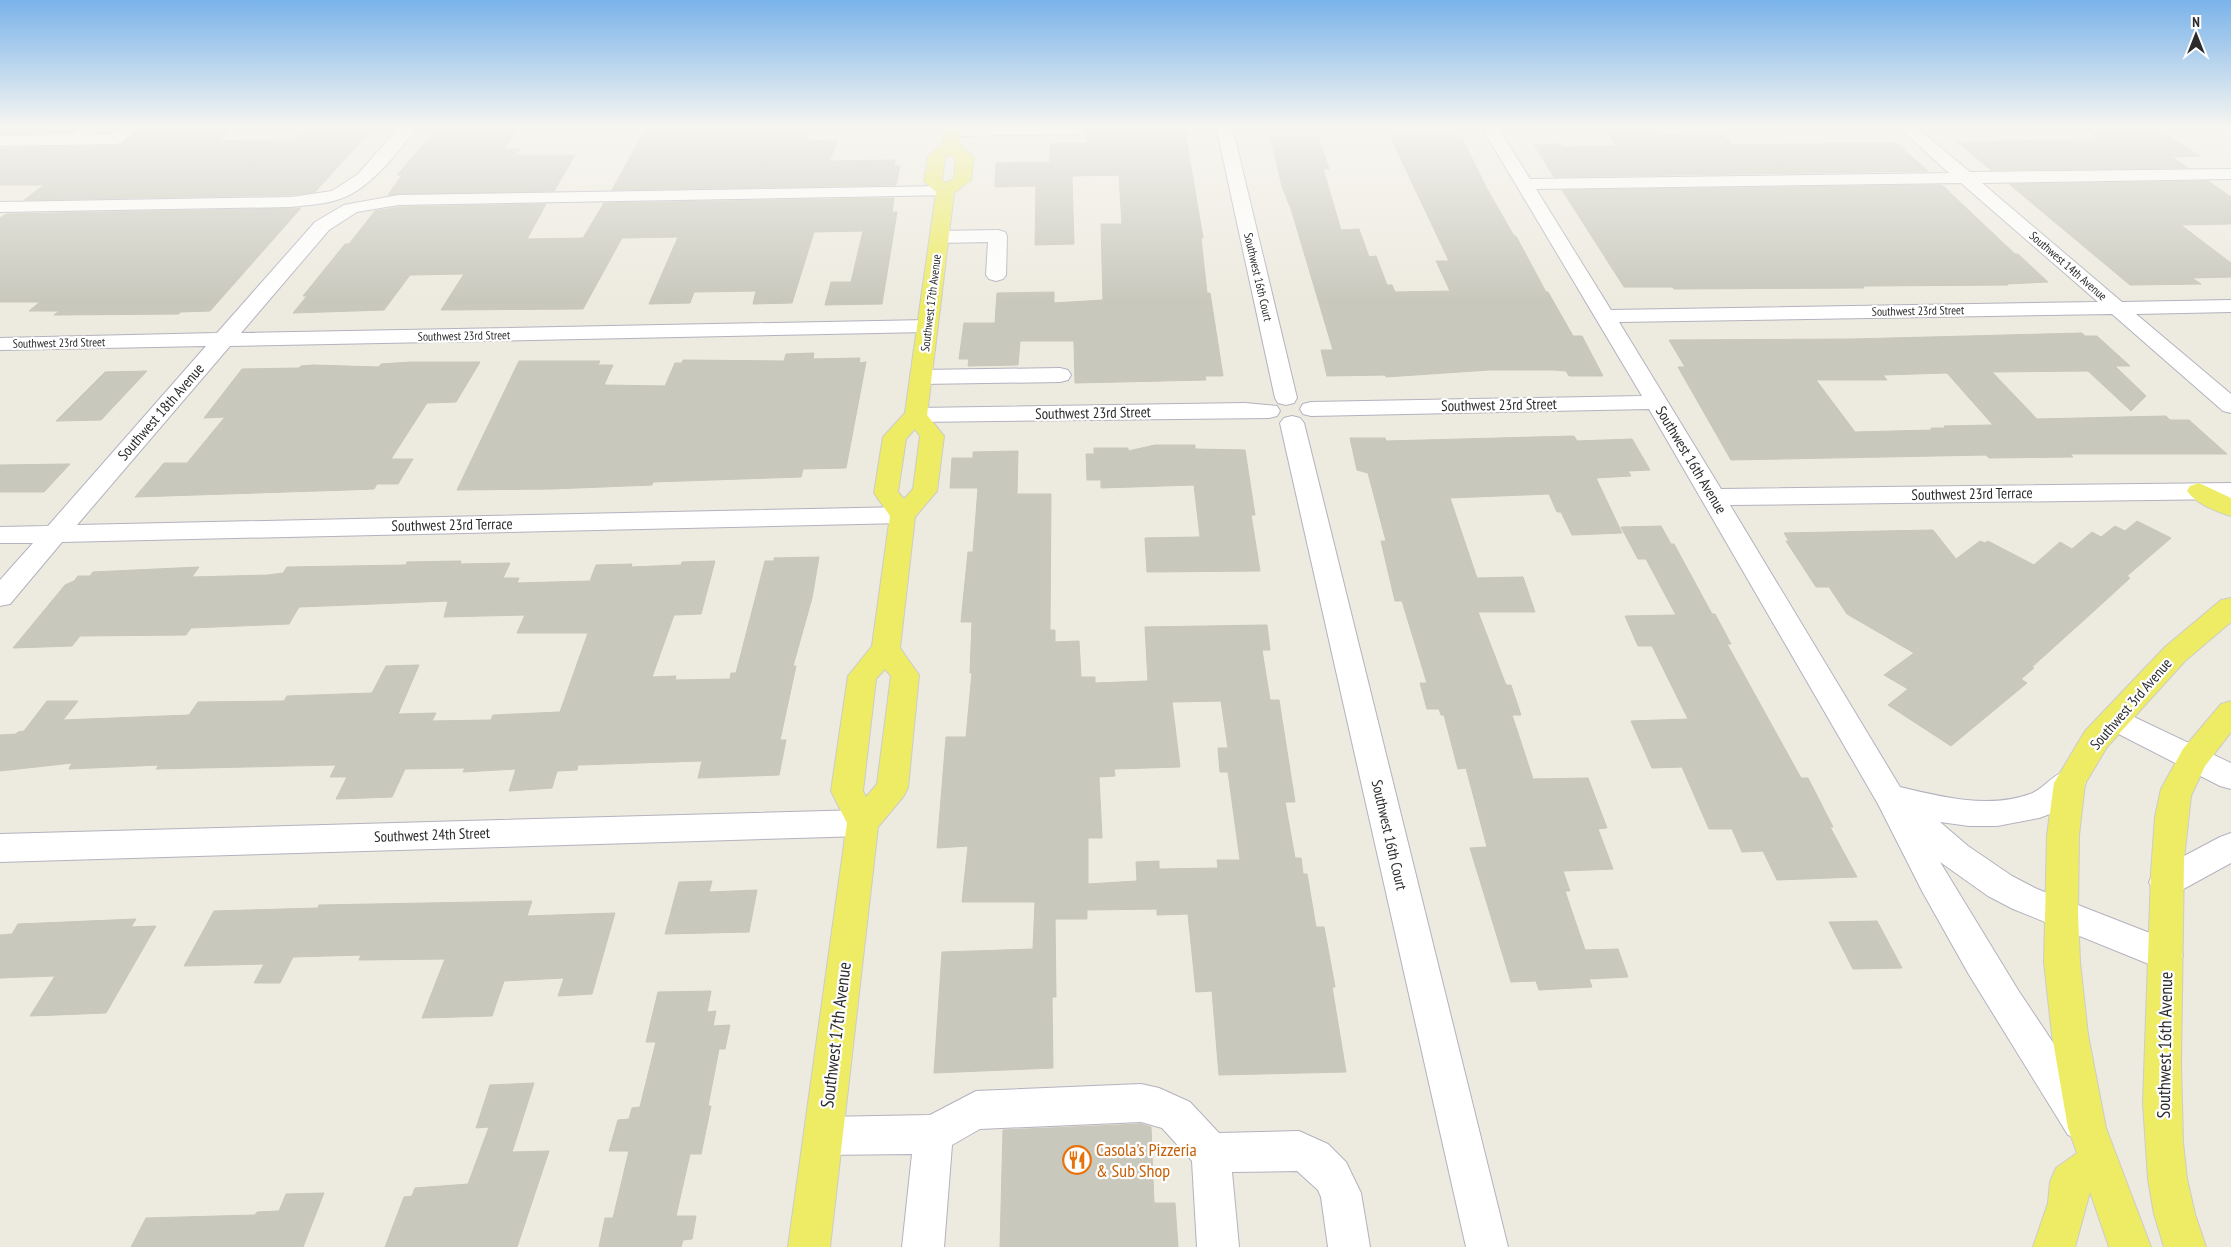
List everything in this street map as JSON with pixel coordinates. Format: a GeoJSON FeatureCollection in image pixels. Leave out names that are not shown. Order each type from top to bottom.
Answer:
{"type":"FeatureCollection","features":[{"type":"Feature","properties":{"kind":"main road"},"geometry":{"type":"LineString","coordinates":[[937,184],[945,191],[956,184]]}},
{"type":"Feature","properties":{"kind":"main road","name":"Southwest 17th Avenue"},"geometry":{"type":"LineString","coordinates":[[916,415],[945,191]]}},
{"type":"Feature","properties":{"kind":"main road"},"geometry":{"type":"LineString","coordinates":[[886,649],[904,675],[892,788],[863,823],[847,791],[862,676],[886,649],[903,514],[925,491],[932,436],[916,415],[895,437],[886,493],[903,514]]}},
{"type":"Feature","properties":{"kind":"main road"},"geometry":{"type":"LineString","coordinates":[[2198,491],[2231,508]]}},
{"type":"Feature","properties":{"kind":"main road","name":"Southwest 3rd Avenue"},"geometry":{"type":"LineString","coordinates":[[2061,913],[2063,835],[2070,783],[2096,739],[2175,654],[2231,607]]}},
{"type":"Feature","properties":{"kind":"main road"},"geometry":{"type":"LineString","coordinates":[[2166,955],[2166,882],[2170,824],[2177,790],[2192,757],[2230,716]]}},
{"type":"Feature","properties":{"kind":"main road","name":"Southwest 17th Avenue"},"geometry":{"type":"LineString","coordinates":[[809,1247],[863,823]]}},
{"type":"Feature","properties":{"kind":"main road","name":"Southwest 16th Avenue"},"geometry":{"type":"LineString","coordinates":[[2061,913],[2062,962],[2070,1036],[2092,1145],[2130,1247]]}},
{"type":"Feature","properties":{"kind":"main road","name":"Southwest 16th Avenue"},"geometry":{"type":"LineString","coordinates":[[2166,955],[2163,1077],[2165,1153],[2175,1242]]}},
{"type":"Feature","properties":{"kind":"main road"},"geometry":{"type":"LineString","coordinates":[[2054,1247],[2068,1203],[2070,1182],[2092,1145]]}},
{"type":"Feature","properties":{"kind":"street","name":"Southwest 18th Avenue"},"geometry":{"type":"LineString","coordinates":[[0,597],[223,340],[327,206],[360,196],[368,184]]}},
{"type":"Feature","properties":{"kind":"street","name":"Southwest 16th Court"},"geometry":{"type":"LineString","coordinates":[[1238,184],[1468,1173],[1487,1247]]}},
{"type":"Feature","properties":{"kind":"street","name":"Southwest 16th Avenue"},"geometry":{"type":"LineString","coordinates":[[1526,184],[1890,797],[1915,848],[2011,1015],[2092,1145]]}},
{"type":"Feature","properties":{"kind":"street","name":"Southwest 14th Avenue"},"geometry":{"type":"LineString","coordinates":[[1973,184],[2231,406]]}},
{"type":"Feature","properties":{"kind":"street"},"geometry":{"type":"LineString","coordinates":[[0,207],[291,202],[327,206],[360,196],[398,200],[945,191]]}},
{"type":"Feature","properties":{"kind":"street"},"geometry":{"type":"LineString","coordinates":[[939,237],[998,236],[996,275]]}},
{"type":"Feature","properties":{"kind":"street","name":"Southwest 23rd Street"},"geometry":{"type":"LineString","coordinates":[[1605,316],[2231,306]]}},
{"type":"Feature","properties":{"kind":"street","name":"Southwest 23rd Street"},"geometry":{"type":"LineString","coordinates":[[0,344],[928,326]]}},
{"type":"Feature","properties":{"kind":"street"},"geometry":{"type":"LineString","coordinates":[[921,377],[1060,375]]}},
{"type":"Feature","properties":{"kind":"street","name":"Southwest 23rd Street"},"geometry":{"type":"LineString","coordinates":[[916,415],[1290,410],[1657,402]]}},
{"type":"Feature","properties":{"kind":"street","name":"Southwest 23rd Terrace"},"geometry":{"type":"LineString","coordinates":[[1713,497],[2231,491]]}},
{"type":"Feature","properties":{"kind":"street","name":"Southwest 23rd Terrace"},"geometry":{"type":"LineString","coordinates":[[0,535],[903,514]]}},
{"type":"Feature","properties":{"kind":"street"},"geometry":{"type":"LineString","coordinates":[[2115,719],[2231,777]]}},
{"type":"Feature","properties":{"kind":"street"},"geometry":{"type":"LineString","coordinates":[[1890,797],[1938,809],[1969,813],[1997,813],[2039,805],[2070,783]]}},
{"type":"Feature","properties":{"kind":"street","name":"Southwest 16th Avenue"},"geometry":{"type":"LineString","coordinates":[[1890,797],[1936,840],[1978,871],[2025,899],[2166,955]]}},
{"type":"Feature","properties":{"kind":"street","name":"Southwest 24th Street"},"geometry":{"type":"LineString","coordinates":[[0,848],[863,823]]}},
{"type":"Feature","properties":{"kind":"street"},"geometry":{"type":"LineString","coordinates":[[2166,882],[2231,847]]}},
{"type":"Feature","properties":{"kind":"street"},"geometry":{"type":"LineString","coordinates":[[823,1136],[934,1134],[976,1110],[1141,1103],[1159,1107],[1176,1115],[1211,1153],[1218,1247]]}},
{"type":"Feature","properties":{"kind":"street"},"geometry":{"type":"LineString","coordinates":[[924,1247],[934,1134]]}},
{"type":"Feature","properties":{"kind":"street"},"geometry":{"type":"LineString","coordinates":[[1211,1153],[1299,1151],[1314,1158],[1332,1176],[1341,1193],[1349,1247]]}},
{"type":"Feature","properties":{"kind":"building"},"geometry":{"type":"Polygon","coordinates":[[[322,184],[315,192],[291,195],[24,200],[44,185],[0,185],[322,184]]]}},
{"type":"Feature","properties":{"kind":"building"},"geometry":{"type":"Polygon","coordinates":[[[396,184],[558,184],[554,191],[388,195],[396,184]]]}},
{"type":"Feature","properties":{"kind":"building"},"geometry":{"type":"Polygon","coordinates":[[[615,184],[896,184],[896,185],[612,190],[615,184]]]}},
{"type":"Feature","properties":{"kind":"building"},"geometry":{"type":"Polygon","coordinates":[[[995,184],[1072,184],[1074,244],[1035,245],[1036,186],[995,187],[995,184]]]}},
{"type":"Feature","properties":{"kind":"building"},"geometry":{"type":"Polygon","coordinates":[[[1120,184],[1194,184],[1203,238],[1201,238],[1207,293],[1210,293],[1223,376],[1205,376],[1206,380],[1075,383],[1074,341],[1020,341],[1018,365],[968,366],[969,359],[959,359],[964,323],[995,323],[997,293],[1054,292],[1054,303],[1103,300],[1101,224],[1122,224],[1120,184]]]}},
{"type":"Feature","properties":{"kind":"building"},"geometry":{"type":"Polygon","coordinates":[[[1282,184],[1327,184],[1341,230],[1359,229],[1369,257],[1376,256],[1387,285],[1392,285],[1395,292],[1450,291],[1436,261],[1449,261],[1413,184],[1485,184],[1573,336],[1582,336],[1603,376],[1569,376],[1566,371],[1554,370],[1489,370],[1386,377],[1385,375],[1327,376],[1321,350],[1333,350],[1292,212],[1282,184]]]}},
{"type":"Feature","properties":{"kind":"building"},"geometry":{"type":"Polygon","coordinates":[[[2009,184],[2213,184],[2231,197],[2231,224],[2181,225],[2231,263],[2231,277],[2192,278],[2201,284],[2130,285],[2009,184]]]}},
{"type":"Feature","properties":{"kind":"building"},"geometry":{"type":"Polygon","coordinates":[[[1942,185],[2015,254],[2018,254],[2048,282],[2006,284],[2008,285],[1863,286],[1864,288],[1674,289],[1672,287],[1624,287],[1562,190],[1942,185]]]}},
{"type":"Feature","properties":{"kind":"building"},"geometry":{"type":"Polygon","coordinates":[[[894,198],[892,212],[897,212],[882,304],[825,305],[831,282],[851,282],[863,231],[814,232],[792,303],[753,304],[756,291],[694,292],[690,303],[649,304],[678,237],[622,238],[583,309],[441,310],[464,274],[410,275],[384,310],[293,313],[307,296],[303,296],[345,244],[349,244],[375,211],[398,207],[546,204],[527,239],[583,238],[604,203],[894,198]]]}},
{"type":"Feature","properties":{"kind":"building"},"geometry":{"type":"Polygon","coordinates":[[[301,208],[210,311],[180,312],[179,314],[54,315],[59,311],[29,311],[40,302],[0,302],[0,218],[6,214],[301,208]]]}},
{"type":"Feature","properties":{"kind":"building"},"geometry":{"type":"Polygon","coordinates":[[[2082,333],[2085,336],[2097,336],[2130,366],[2115,366],[2146,396],[2131,411],[2088,371],[1992,372],[2037,419],[2166,416],[2170,420],[2189,420],[2227,454],[2070,454],[2073,457],[1989,458],[1986,455],[1731,460],[1678,367],[1685,367],[1669,340],[1853,339],[2082,333]],[[1947,373],[1883,375],[1887,380],[1816,380],[1855,432],[1932,430],[1931,428],[1945,428],[1944,426],[1993,425],[1947,373]]]}},
{"type":"Feature","properties":{"kind":"building"},"geometry":{"type":"Polygon","coordinates":[[[814,353],[813,359],[860,358],[859,363],[866,362],[846,468],[803,469],[801,477],[653,482],[652,485],[552,489],[457,490],[519,361],[600,361],[598,365],[613,365],[604,385],[665,386],[675,363],[682,363],[683,360],[784,361],[786,354],[814,353]]]}},
{"type":"Feature","properties":{"kind":"building"},"geometry":{"type":"Polygon","coordinates":[[[480,362],[456,402],[427,403],[391,459],[413,459],[398,484],[377,484],[374,489],[135,497],[164,463],[187,463],[225,417],[204,418],[242,369],[299,368],[301,366],[313,365],[379,367],[381,364],[480,362]]]}},
{"type":"Feature","properties":{"kind":"building"},"geometry":{"type":"Polygon","coordinates":[[[147,371],[101,420],[56,421],[105,372],[147,371]]]}},
{"type":"Feature","properties":{"kind":"building"},"geometry":{"type":"Polygon","coordinates":[[[1574,436],[1577,441],[1632,439],[1650,470],[1628,471],[1631,476],[1596,478],[1622,533],[1572,535],[1561,512],[1557,512],[1549,494],[1450,498],[1477,578],[1523,577],[1535,612],[1478,612],[1506,685],[1511,685],[1521,715],[1512,715],[1533,779],[1588,778],[1607,828],[1598,829],[1613,869],[1563,871],[1570,891],[1565,891],[1585,950],[1618,949],[1628,977],[1589,979],[1592,987],[1539,990],[1536,981],[1511,982],[1470,848],[1487,847],[1466,768],[1458,769],[1444,715],[1441,715],[1439,709],[1427,709],[1420,683],[1427,683],[1402,601],[1395,601],[1381,541],[1386,541],[1368,473],[1357,470],[1350,438],[1385,438],[1386,441],[1574,436]]]}},
{"type":"Feature","properties":{"kind":"building"},"geometry":{"type":"Polygon","coordinates":[[[1155,445],[1195,445],[1195,449],[1245,450],[1255,515],[1251,515],[1260,571],[1147,572],[1145,538],[1200,537],[1194,485],[1101,488],[1101,480],[1087,480],[1086,454],[1094,454],[1094,448],[1128,448],[1128,451],[1155,445]]]}},
{"type":"Feature","properties":{"kind":"building"},"geometry":{"type":"Polygon","coordinates":[[[1018,451],[1017,494],[1051,494],[1050,630],[1055,630],[1055,642],[1079,641],[1081,677],[1095,677],[1095,683],[1148,681],[1145,627],[1267,625],[1270,650],[1262,650],[1270,700],[1279,700],[1295,802],[1285,802],[1295,858],[1301,858],[1303,874],[1307,874],[1316,927],[1324,927],[1335,987],[1332,987],[1346,1072],[1219,1075],[1212,991],[1196,992],[1188,914],[1157,915],[1157,909],[1087,910],[1087,919],[1055,919],[1056,997],[1052,997],[1053,1068],[934,1073],[942,952],[1033,949],[1035,902],[962,902],[968,846],[937,848],[946,737],[966,737],[972,673],[970,673],[972,622],[961,622],[968,552],[973,552],[978,488],[950,488],[952,458],[973,458],[973,452],[1018,451]],[[1221,701],[1172,702],[1180,767],[1114,769],[1115,776],[1099,777],[1102,838],[1088,838],[1088,884],[1137,881],[1136,862],[1159,861],[1159,869],[1218,868],[1217,860],[1240,860],[1228,772],[1220,772],[1218,748],[1228,748],[1221,701]]]}},
{"type":"Feature","properties":{"kind":"building"},"geometry":{"type":"Polygon","coordinates":[[[70,464],[44,492],[0,492],[0,465],[70,464]]]}},
{"type":"Feature","properties":{"kind":"building"},"geometry":{"type":"Polygon","coordinates":[[[2137,521],[2171,538],[2127,576],[2130,578],[2032,667],[2034,668],[2021,679],[2027,683],[1951,746],[1888,705],[1908,689],[1884,675],[1914,653],[1847,614],[1829,587],[1816,587],[1786,541],[1789,541],[1784,533],[1933,530],[1956,559],[1980,541],[1985,543],[1988,541],[2034,565],[2060,542],[2072,549],[2092,532],[2101,537],[2115,526],[2125,531],[2137,521]]]}},
{"type":"Feature","properties":{"kind":"building"},"geometry":{"type":"Polygon","coordinates":[[[1661,526],[1671,544],[1674,544],[1712,614],[1715,614],[1731,644],[1727,644],[1801,778],[1808,778],[1833,827],[1830,827],[1857,877],[1777,880],[1763,851],[1742,852],[1732,829],[1709,829],[1682,767],[1652,768],[1631,721],[1688,719],[1652,646],[1638,646],[1625,616],[1676,615],[1646,559],[1638,559],[1621,527],[1661,526]]]}},
{"type":"Feature","properties":{"kind":"building"},"geometry":{"type":"Polygon","coordinates":[[[819,557],[812,598],[793,666],[796,666],[780,740],[786,740],[779,775],[698,778],[702,761],[578,765],[577,770],[557,771],[552,788],[509,791],[516,769],[463,772],[465,768],[405,769],[392,797],[336,799],[347,777],[330,777],[336,765],[156,769],[159,765],[69,769],[72,763],[0,771],[0,735],[16,734],[24,731],[47,701],[78,701],[63,720],[189,715],[198,702],[284,701],[287,696],[372,693],[386,666],[419,665],[398,714],[436,713],[432,721],[491,720],[493,715],[560,712],[588,633],[517,633],[525,615],[444,617],[448,601],[299,607],[289,624],[191,628],[186,635],[80,636],[72,646],[13,648],[65,585],[74,581],[78,576],[90,576],[93,572],[199,567],[192,577],[268,575],[283,573],[287,567],[406,565],[407,562],[461,561],[460,564],[510,563],[503,578],[519,578],[517,583],[590,581],[596,565],[632,564],[631,567],[681,565],[682,562],[715,561],[701,614],[674,615],[652,677],[676,676],[675,680],[730,679],[731,673],[736,673],[765,561],[774,561],[774,558],[819,557]]]}},
{"type":"Feature","properties":{"kind":"building"},"geometry":{"type":"Polygon","coordinates":[[[712,881],[709,892],[757,890],[749,932],[665,934],[679,882],[712,881]]]}},
{"type":"Feature","properties":{"kind":"building"},"geometry":{"type":"Polygon","coordinates":[[[532,901],[527,916],[615,913],[592,994],[558,996],[564,978],[504,981],[492,1016],[422,1018],[445,959],[359,960],[361,955],[293,957],[280,983],[254,983],[264,964],[184,966],[214,911],[318,908],[319,905],[532,901]]]}},
{"type":"Feature","properties":{"kind":"building"},"geometry":{"type":"Polygon","coordinates":[[[136,919],[131,927],[156,926],[106,1013],[30,1016],[55,976],[0,978],[0,935],[12,934],[18,924],[136,919]]]}},
{"type":"Feature","properties":{"kind":"building"},"geometry":{"type":"Polygon","coordinates":[[[1877,921],[1902,968],[1853,969],[1829,922],[1877,921]]]}},
{"type":"Feature","properties":{"kind":"building"},"geometry":{"type":"Polygon","coordinates":[[[711,991],[707,1012],[716,1011],[713,1026],[730,1025],[725,1049],[719,1049],[708,1106],[711,1106],[701,1154],[690,1154],[676,1216],[696,1216],[692,1239],[683,1240],[681,1247],[599,1247],[605,1218],[613,1218],[629,1151],[609,1151],[618,1120],[629,1119],[632,1108],[640,1107],[656,1042],[646,1042],[658,992],[711,991]]]}},
{"type":"Feature","properties":{"kind":"building"},"geometry":{"type":"Polygon","coordinates":[[[534,1083],[512,1152],[549,1151],[517,1247],[385,1247],[404,1197],[412,1196],[415,1188],[468,1184],[489,1127],[476,1128],[490,1085],[534,1083]]]}},
{"type":"Feature","properties":{"kind":"building","name":"Casola's Pizzeria & Sub Shop"},"geometry":{"type":"Polygon","coordinates":[[[1141,1124],[1151,1127],[1154,1203],[1175,1203],[1178,1247],[1000,1247],[1003,1130],[1141,1124]]]}},
{"type":"Feature","properties":{"kind":"building"},"geometry":{"type":"Polygon","coordinates":[[[324,1193],[303,1247],[131,1247],[146,1218],[255,1215],[257,1212],[279,1211],[286,1194],[324,1193]]]}},
{"type":"Feature","properties":{"kind":"place","name":"Casola's Pizzeria & Sub Shop"},"geometry":{"type":"Point","coordinates":[1077,1160]}}]}
